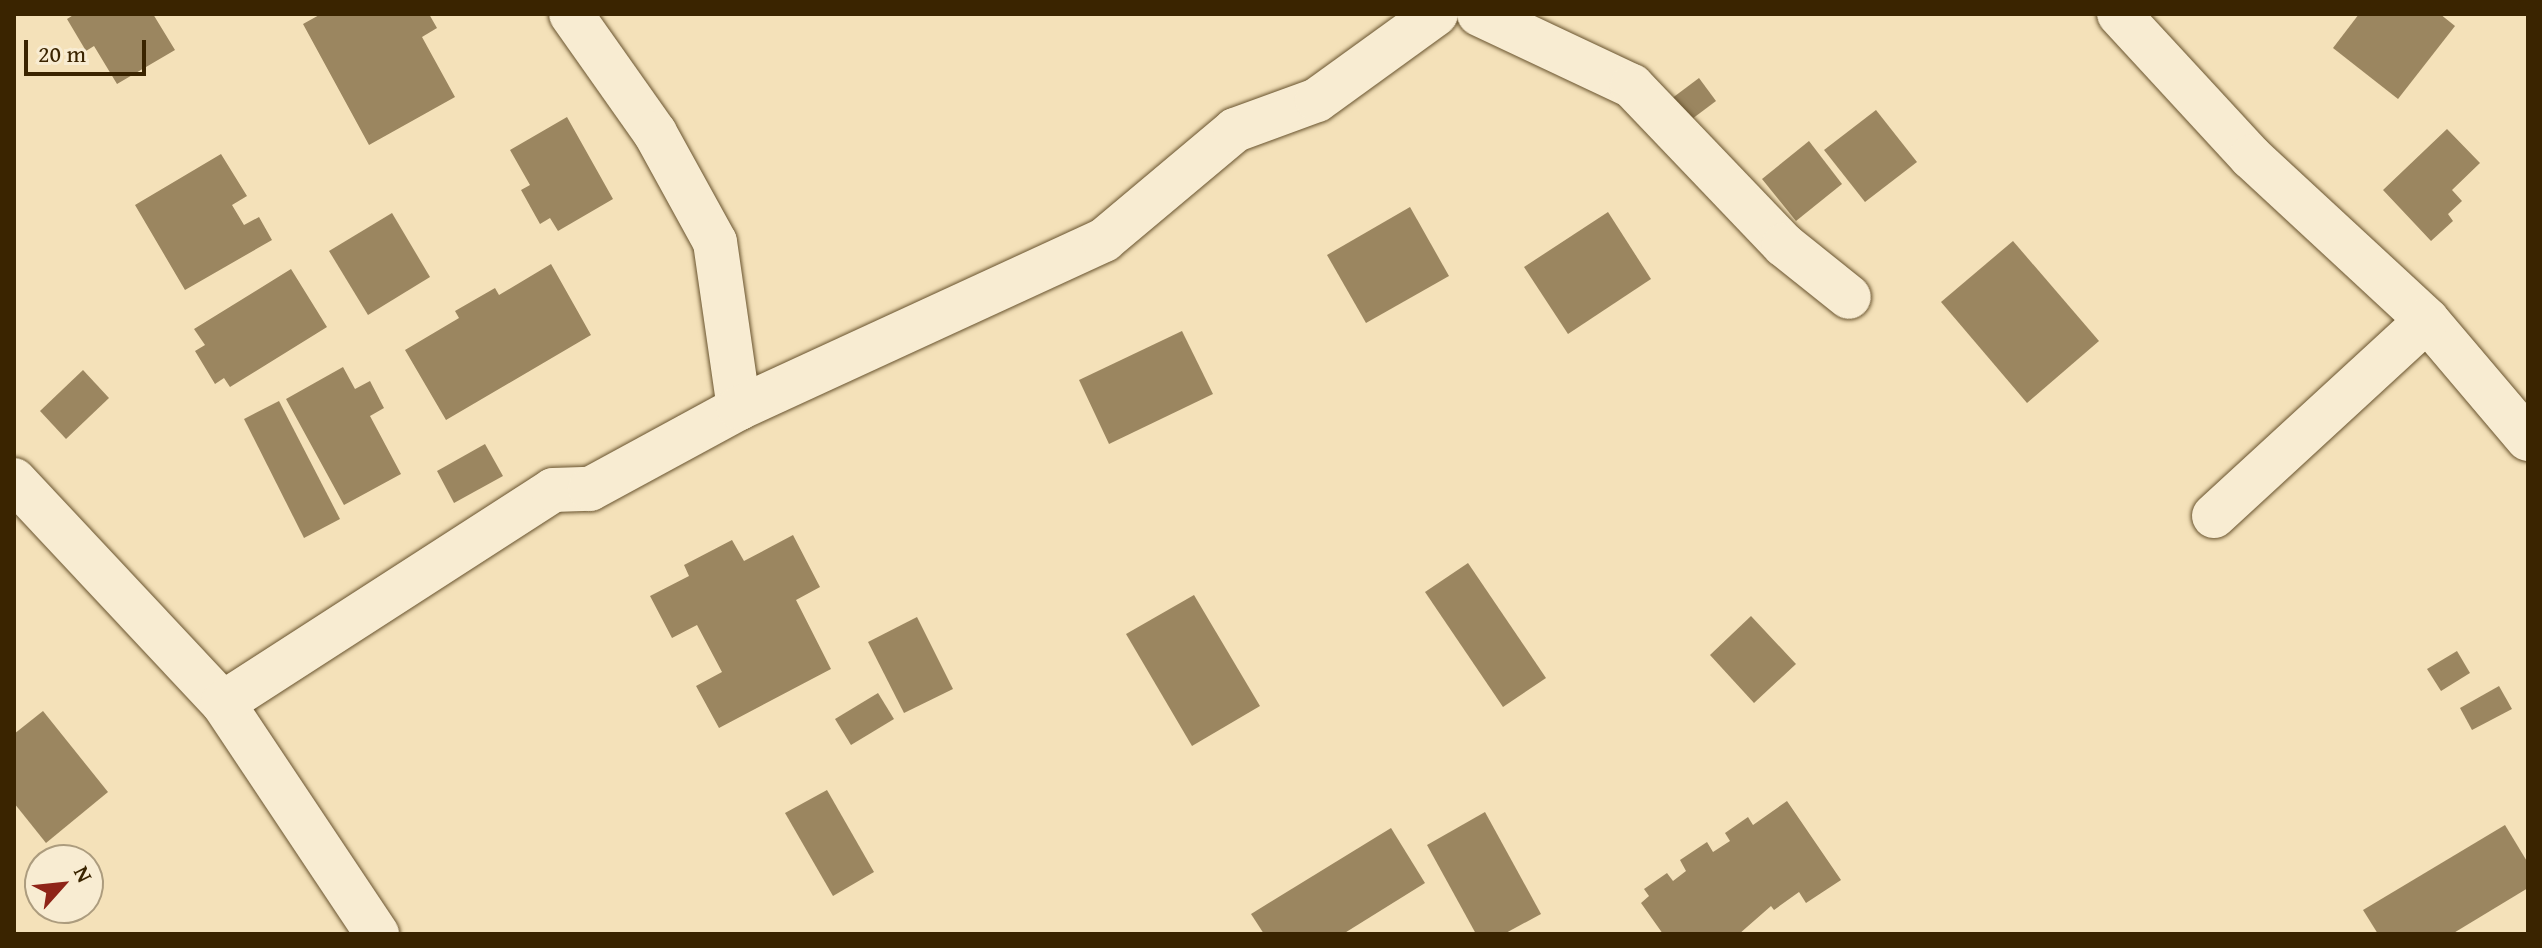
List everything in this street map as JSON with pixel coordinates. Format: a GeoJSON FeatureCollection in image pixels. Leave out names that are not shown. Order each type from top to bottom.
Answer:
{"type":"FeatureCollection","features":[{"type":"Feature","properties":{"kind":"street"},"geometry":{"type":"LineString","coordinates":[[571,14],[655,133],[715,242],[739,408]]}},
{"type":"Feature","properties":{"kind":"street"},"geometry":{"type":"LineString","coordinates":[[223,703],[553,490],[590,489],[739,408],[1104,240],[1235,130],[1317,100],[1436,14]]}},
{"type":"Feature","properties":{"kind":"street"},"geometry":{"type":"LineString","coordinates":[[1479,14],[1632,86],[1784,245],[1849,297]]}},
{"type":"Feature","properties":{"kind":"street"},"geometry":{"type":"LineString","coordinates":[[2119,14],[2251,157],[2427,320],[2528,439]]}},
{"type":"Feature","properties":{"kind":"street"},"geometry":{"type":"LineString","coordinates":[[2214,516],[2427,320]]}},
{"type":"Feature","properties":{"kind":"street"},"geometry":{"type":"LineString","coordinates":[[14,480],[223,703],[377,934]]}},
{"type":"Feature","properties":{"kind":"building"},"geometry":{"type":"Polygon","coordinates":[[[75,14],[153,14],[175,50],[117,84],[94,46],[86,51],[67,19],[75,14]]]}},
{"type":"Feature","properties":{"kind":"building"},"geometry":{"type":"Polygon","coordinates":[[[321,14],[429,14],[437,28],[422,37],[455,97],[369,145],[303,24],[321,14]]]}},
{"type":"Feature","properties":{"kind":"building"},"geometry":{"type":"Polygon","coordinates":[[[2359,14],[2440,14],[2455,26],[2398,99],[2333,48],[2359,14]]]}},
{"type":"Feature","properties":{"kind":"building"},"geometry":{"type":"Polygon","coordinates":[[[1699,78],[1716,101],[1688,122],[1671,99],[1699,78]]]}},
{"type":"Feature","properties":{"kind":"building"},"geometry":{"type":"Polygon","coordinates":[[[1876,110],[1917,162],[1865,202],[1824,150],[1876,110]]]}},
{"type":"Feature","properties":{"kind":"building"},"geometry":{"type":"Polygon","coordinates":[[[567,117],[613,199],[558,231],[550,218],[540,224],[521,190],[530,185],[510,150],[567,117]]]}},
{"type":"Feature","properties":{"kind":"building"},"geometry":{"type":"Polygon","coordinates":[[[2447,129],[2480,163],[2452,190],[2462,201],[2448,214],[2453,221],[2431,241],[2383,190],[2447,129]]]}},
{"type":"Feature","properties":{"kind":"building"},"geometry":{"type":"Polygon","coordinates":[[[1809,141],[1842,184],[1796,221],[1762,179],[1809,141]]]}},
{"type":"Feature","properties":{"kind":"building"},"geometry":{"type":"Polygon","coordinates":[[[221,154],[247,196],[232,205],[244,225],[259,217],[272,240],[185,290],[135,205],[221,154]]]}},
{"type":"Feature","properties":{"kind":"building"},"geometry":{"type":"Polygon","coordinates":[[[1410,207],[1449,276],[1366,323],[1327,255],[1410,207]]]}},
{"type":"Feature","properties":{"kind":"building"},"geometry":{"type":"Polygon","coordinates":[[[1608,212],[1651,279],[1568,334],[1524,267],[1608,212]]]}},
{"type":"Feature","properties":{"kind":"building"},"geometry":{"type":"Polygon","coordinates":[[[392,213],[430,277],[368,315],[329,251],[392,213]]]}},
{"type":"Feature","properties":{"kind":"building"},"geometry":{"type":"Polygon","coordinates":[[[2013,241],[2099,341],[2027,403],[1941,302],[2013,241]]]}},
{"type":"Feature","properties":{"kind":"building"},"geometry":{"type":"Polygon","coordinates":[[[551,264],[591,335],[446,420],[405,350],[459,318],[455,311],[495,288],[499,295],[551,264]]]}},
{"type":"Feature","properties":{"kind":"building"},"geometry":{"type":"Polygon","coordinates":[[[291,269],[327,327],[230,387],[224,378],[215,384],[195,351],[205,345],[194,329],[291,269]]]}},
{"type":"Feature","properties":{"kind":"building"},"geometry":{"type":"Polygon","coordinates":[[[1182,331],[1213,394],[1109,444],[1079,380],[1182,331]]]}},
{"type":"Feature","properties":{"kind":"building"},"geometry":{"type":"Polygon","coordinates":[[[343,367],[355,389],[370,381],[384,408],[370,416],[401,474],[344,505],[286,399],[343,367]]]}},
{"type":"Feature","properties":{"kind":"building"},"geometry":{"type":"Polygon","coordinates":[[[83,370],[109,398],[66,439],[40,411],[83,370]]]}},
{"type":"Feature","properties":{"kind":"building"},"geometry":{"type":"Polygon","coordinates":[[[279,401],[340,519],[304,538],[244,419],[279,401]]]}},
{"type":"Feature","properties":{"kind":"building"},"geometry":{"type":"Polygon","coordinates":[[[485,444],[503,476],[454,503],[437,471],[485,444]]]}},
{"type":"Feature","properties":{"kind":"building"},"geometry":{"type":"Polygon","coordinates":[[[793,535],[820,587],[796,600],[831,669],[719,728],[696,686],[722,672],[697,625],[672,638],[650,596],[689,576],[684,565],[732,540],[744,561],[793,535]]]}},
{"type":"Feature","properties":{"kind":"building"},"geometry":{"type":"Polygon","coordinates":[[[1468,563],[1546,678],[1503,707],[1425,592],[1468,563]]]}},
{"type":"Feature","properties":{"kind":"building"},"geometry":{"type":"Polygon","coordinates":[[[1194,595],[1260,706],[1192,746],[1126,634],[1194,595]]]}},
{"type":"Feature","properties":{"kind":"building"},"geometry":{"type":"Polygon","coordinates":[[[1751,616],[1796,664],[1754,703],[1710,655],[1751,616]]]}},
{"type":"Feature","properties":{"kind":"building"},"geometry":{"type":"Polygon","coordinates":[[[917,617],[953,689],[904,713],[868,642],[917,617]]]}},
{"type":"Feature","properties":{"kind":"building"},"geometry":{"type":"Polygon","coordinates":[[[2457,651],[2470,673],[2441,691],[2427,669],[2457,651]]]}},
{"type":"Feature","properties":{"kind":"building"},"geometry":{"type":"Polygon","coordinates":[[[2499,686],[2512,709],[2472,730],[2460,708],[2499,686]]]}},
{"type":"Feature","properties":{"kind":"building"},"geometry":{"type":"Polygon","coordinates":[[[878,693],[894,719],[851,745],[835,719],[878,693]]]}},
{"type":"Feature","properties":{"kind":"building"},"geometry":{"type":"Polygon","coordinates":[[[43,711],[108,792],[46,843],[14,803],[14,734],[43,711]]]}},
{"type":"Feature","properties":{"kind":"building"},"geometry":{"type":"Polygon","coordinates":[[[827,790],[874,872],[833,896],[785,813],[827,790]]]}},
{"type":"Feature","properties":{"kind":"building"},"geometry":{"type":"Polygon","coordinates":[[[1787,801],[1841,880],[1806,903],[1799,892],[1774,910],[1771,906],[1739,934],[1663,934],[1641,903],[1649,896],[1644,889],[1667,873],[1673,881],[1686,871],[1680,860],[1707,842],[1713,852],[1730,841],[1725,833],[1748,817],[1753,825],[1787,801]]]}},
{"type":"Feature","properties":{"kind":"building"},"geometry":{"type":"Polygon","coordinates":[[[1485,812],[1541,914],[1504,934],[1476,934],[1427,845],[1485,812]]]}},
{"type":"Feature","properties":{"kind":"building"},"geometry":{"type":"Polygon","coordinates":[[[2505,825],[2528,863],[2528,888],[2452,934],[2378,934],[2363,910],[2505,825]]]}},
{"type":"Feature","properties":{"kind":"building"},"geometry":{"type":"Polygon","coordinates":[[[1391,828],[1425,883],[1343,934],[1264,934],[1251,914],[1391,828]]]}}]}
